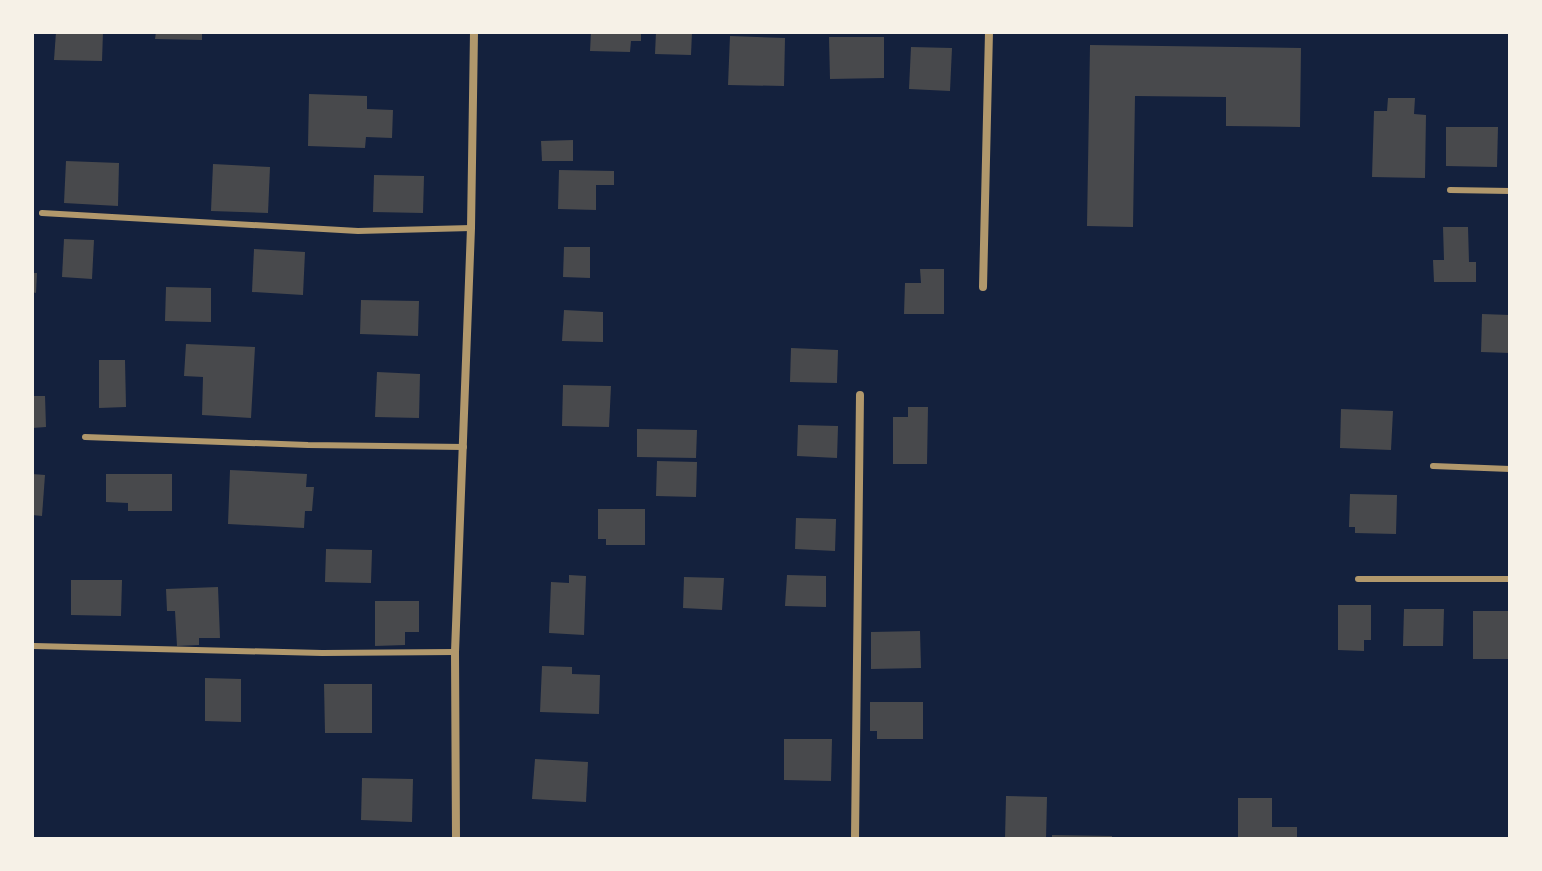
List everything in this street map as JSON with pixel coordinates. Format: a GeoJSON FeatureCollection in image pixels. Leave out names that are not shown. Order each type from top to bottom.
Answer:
{"type":"FeatureCollection","features":[{"type":"Feature","properties":{"kind":"street"},"geometry":{"type":"LineString","coordinates":[[456,839],[455,652],[471,228],[474,32]]}},
{"type":"Feature","properties":{"kind":"street"},"geometry":{"type":"LineString","coordinates":[[983,287],[989,32]]}},
{"type":"Feature","properties":{"kind":"street"},"geometry":{"type":"LineString","coordinates":[[855,839],[860,395]]}},
{"type":"Feature","properties":{"kind":"lane"},"geometry":{"type":"LineString","coordinates":[[1450,190],[1510,191]]}},
{"type":"Feature","properties":{"kind":"lane"},"geometry":{"type":"LineString","coordinates":[[42,213],[358,231],[471,228]]}},
{"type":"Feature","properties":{"kind":"lane"},"geometry":{"type":"LineString","coordinates":[[85,437],[464,447]]}},
{"type":"Feature","properties":{"kind":"lane"},"geometry":{"type":"LineString","coordinates":[[1433,466],[1510,469]]}},
{"type":"Feature","properties":{"kind":"lane"},"geometry":{"type":"LineString","coordinates":[[1358,579],[1510,579]]}},
{"type":"Feature","properties":{"kind":"lane"},"geometry":{"type":"LineString","coordinates":[[34,646],[322,653],[455,652]]}},
{"type":"Feature","properties":{"kind":"building"},"geometry":{"type":"Polygon","coordinates":[[[56,32],[103,32],[102,61],[54,60],[56,32]]]}},
{"type":"Feature","properties":{"kind":"building"},"geometry":{"type":"Polygon","coordinates":[[[156,32],[202,32],[202,40],[155,39],[156,32]]]}},
{"type":"Feature","properties":{"kind":"building"},"geometry":{"type":"Polygon","coordinates":[[[591,32],[641,32],[641,41],[631,41],[630,52],[590,51],[591,32]]]}},
{"type":"Feature","properties":{"kind":"building"},"geometry":{"type":"Polygon","coordinates":[[[656,32],[692,32],[691,55],[655,54],[656,32]]]}},
{"type":"Feature","properties":{"kind":"building"},"geometry":{"type":"Polygon","coordinates":[[[730,36],[785,38],[784,86],[728,85],[730,36]]]}},
{"type":"Feature","properties":{"kind":"building"},"geometry":{"type":"Polygon","coordinates":[[[829,37],[884,37],[884,78],[830,79],[829,37]]]}},
{"type":"Feature","properties":{"kind":"building"},"geometry":{"type":"Polygon","coordinates":[[[1090,45],[1301,48],[1300,127],[1226,126],[1226,97],[1135,96],[1133,227],[1087,226],[1090,45]]]}},
{"type":"Feature","properties":{"kind":"building"},"geometry":{"type":"Polygon","coordinates":[[[911,47],[952,48],[950,91],[909,89],[911,47]]]}},
{"type":"Feature","properties":{"kind":"building"},"geometry":{"type":"Polygon","coordinates":[[[309,94],[367,96],[367,109],[393,110],[392,138],[366,137],[365,148],[308,146],[309,94]]]}},
{"type":"Feature","properties":{"kind":"building"},"geometry":{"type":"Polygon","coordinates":[[[1388,98],[1415,98],[1414,114],[1426,115],[1425,178],[1372,177],[1374,111],[1387,111],[1388,98]]]}},
{"type":"Feature","properties":{"kind":"building"},"geometry":{"type":"Polygon","coordinates":[[[1446,127],[1498,127],[1497,167],[1446,166],[1446,127]]]}},
{"type":"Feature","properties":{"kind":"building"},"geometry":{"type":"Polygon","coordinates":[[[573,140],[573,161],[542,161],[541,141],[573,140]]]}},
{"type":"Feature","properties":{"kind":"building"},"geometry":{"type":"Polygon","coordinates":[[[66,161],[119,163],[118,206],[64,203],[66,161]]]}},
{"type":"Feature","properties":{"kind":"building"},"geometry":{"type":"Polygon","coordinates":[[[213,164],[270,167],[268,213],[211,211],[213,164]]]}},
{"type":"Feature","properties":{"kind":"building"},"geometry":{"type":"Polygon","coordinates":[[[559,170],[614,171],[614,185],[596,185],[596,210],[558,209],[559,170]]]}},
{"type":"Feature","properties":{"kind":"building"},"geometry":{"type":"Polygon","coordinates":[[[374,175],[424,176],[423,213],[373,212],[374,175]]]}},
{"type":"Feature","properties":{"kind":"building"},"geometry":{"type":"Polygon","coordinates":[[[1443,227],[1468,227],[1469,262],[1476,262],[1476,282],[1434,282],[1433,260],[1444,260],[1443,227]]]}},
{"type":"Feature","properties":{"kind":"building"},"geometry":{"type":"Polygon","coordinates":[[[64,239],[94,240],[92,279],[62,277],[64,239]]]}},
{"type":"Feature","properties":{"kind":"building"},"geometry":{"type":"Polygon","coordinates":[[[564,247],[590,247],[590,278],[563,277],[564,247]]]}},
{"type":"Feature","properties":{"kind":"building"},"geometry":{"type":"Polygon","coordinates":[[[254,249],[305,252],[303,295],[252,292],[254,249]]]}},
{"type":"Feature","properties":{"kind":"building"},"geometry":{"type":"Polygon","coordinates":[[[920,269],[944,269],[944,314],[904,314],[905,283],[921,283],[920,269]]]}},
{"type":"Feature","properties":{"kind":"building"},"geometry":{"type":"Polygon","coordinates":[[[32,273],[37,273],[36,293],[32,292],[32,273]]]}},
{"type":"Feature","properties":{"kind":"building"},"geometry":{"type":"Polygon","coordinates":[[[166,287],[211,288],[211,322],[165,321],[166,287]]]}},
{"type":"Feature","properties":{"kind":"building"},"geometry":{"type":"Polygon","coordinates":[[[361,300],[419,301],[418,336],[360,334],[361,300]]]}},
{"type":"Feature","properties":{"kind":"building"},"geometry":{"type":"Polygon","coordinates":[[[564,310],[603,312],[603,342],[562,341],[564,310]]]}},
{"type":"Feature","properties":{"kind":"building"},"geometry":{"type":"Polygon","coordinates":[[[1482,314],[1510,315],[1510,353],[1481,352],[1482,314]]]}},
{"type":"Feature","properties":{"kind":"building"},"geometry":{"type":"Polygon","coordinates":[[[186,344],[255,347],[251,418],[202,415],[203,377],[184,376],[186,344]]]}},
{"type":"Feature","properties":{"kind":"building"},"geometry":{"type":"Polygon","coordinates":[[[791,348],[838,350],[837,383],[790,382],[791,348]]]}},
{"type":"Feature","properties":{"kind":"building"},"geometry":{"type":"Polygon","coordinates":[[[99,360],[125,360],[126,407],[99,408],[99,360]]]}},
{"type":"Feature","properties":{"kind":"building"},"geometry":{"type":"Polygon","coordinates":[[[377,372],[420,374],[419,418],[375,417],[377,372]]]}},
{"type":"Feature","properties":{"kind":"building"},"geometry":{"type":"Polygon","coordinates":[[[563,385],[611,386],[609,427],[562,426],[563,385]]]}},
{"type":"Feature","properties":{"kind":"building"},"geometry":{"type":"Polygon","coordinates":[[[32,396],[45,396],[46,427],[32,428],[32,396]]]}},
{"type":"Feature","properties":{"kind":"building"},"geometry":{"type":"Polygon","coordinates":[[[908,407],[928,407],[927,464],[893,464],[893,417],[908,417],[908,407]]]}},
{"type":"Feature","properties":{"kind":"building"},"geometry":{"type":"Polygon","coordinates":[[[1341,409],[1393,411],[1391,450],[1340,448],[1341,409]]]}},
{"type":"Feature","properties":{"kind":"building"},"geometry":{"type":"Polygon","coordinates":[[[798,425],[838,426],[837,458],[797,456],[798,425]]]}},
{"type":"Feature","properties":{"kind":"building"},"geometry":{"type":"Polygon","coordinates":[[[637,429],[697,430],[696,458],[637,457],[637,429]]]}},
{"type":"Feature","properties":{"kind":"building"},"geometry":{"type":"Polygon","coordinates":[[[657,461],[697,462],[696,497],[656,496],[657,461]]]}},
{"type":"Feature","properties":{"kind":"building"},"geometry":{"type":"Polygon","coordinates":[[[230,470],[307,474],[306,487],[314,487],[312,511],[305,511],[304,528],[228,524],[230,470]]]}},
{"type":"Feature","properties":{"kind":"building"},"geometry":{"type":"Polygon","coordinates":[[[32,474],[45,475],[42,516],[32,515],[32,474]]]}},
{"type":"Feature","properties":{"kind":"building"},"geometry":{"type":"Polygon","coordinates":[[[106,474],[172,474],[172,511],[128,511],[128,503],[106,502],[106,474]]]}},
{"type":"Feature","properties":{"kind":"building"},"geometry":{"type":"Polygon","coordinates":[[[1350,494],[1397,495],[1396,534],[1355,533],[1355,527],[1349,527],[1350,494]]]}},
{"type":"Feature","properties":{"kind":"building"},"geometry":{"type":"Polygon","coordinates":[[[598,509],[645,509],[645,545],[606,545],[606,539],[598,539],[598,509]]]}},
{"type":"Feature","properties":{"kind":"building"},"geometry":{"type":"Polygon","coordinates":[[[796,518],[836,519],[835,551],[795,549],[796,518]]]}},
{"type":"Feature","properties":{"kind":"building"},"geometry":{"type":"Polygon","coordinates":[[[326,549],[372,550],[371,583],[325,582],[326,549]]]}},
{"type":"Feature","properties":{"kind":"building"},"geometry":{"type":"Polygon","coordinates":[[[569,575],[586,576],[584,635],[549,633],[551,582],[569,583],[569,575]]]}},
{"type":"Feature","properties":{"kind":"building"},"geometry":{"type":"Polygon","coordinates":[[[787,575],[826,576],[826,607],[785,606],[787,575]]]}},
{"type":"Feature","properties":{"kind":"building"},"geometry":{"type":"Polygon","coordinates":[[[684,577],[724,578],[722,610],[683,608],[684,577]]]}},
{"type":"Feature","properties":{"kind":"building"},"geometry":{"type":"Polygon","coordinates":[[[71,580],[122,580],[121,616],[71,615],[71,580]]]}},
{"type":"Feature","properties":{"kind":"building"},"geometry":{"type":"Polygon","coordinates":[[[218,587],[220,638],[199,638],[199,645],[177,646],[175,611],[167,611],[166,589],[218,587]]]}},
{"type":"Feature","properties":{"kind":"building"},"geometry":{"type":"Polygon","coordinates":[[[375,601],[419,601],[419,632],[405,632],[405,645],[375,646],[375,601]]]}},
{"type":"Feature","properties":{"kind":"building"},"geometry":{"type":"Polygon","coordinates":[[[1338,605],[1371,605],[1371,640],[1364,640],[1364,651],[1338,650],[1338,605]]]}},
{"type":"Feature","properties":{"kind":"building"},"geometry":{"type":"Polygon","coordinates":[[[1404,609],[1444,609],[1443,646],[1403,646],[1404,609]]]}},
{"type":"Feature","properties":{"kind":"building"},"geometry":{"type":"Polygon","coordinates":[[[1473,611],[1510,611],[1510,659],[1473,659],[1473,611]]]}},
{"type":"Feature","properties":{"kind":"building"},"geometry":{"type":"Polygon","coordinates":[[[920,631],[921,668],[871,669],[871,632],[920,631]]]}},
{"type":"Feature","properties":{"kind":"building"},"geometry":{"type":"Polygon","coordinates":[[[542,666],[572,667],[572,674],[600,675],[599,714],[540,712],[542,666]]]}},
{"type":"Feature","properties":{"kind":"building"},"geometry":{"type":"Polygon","coordinates":[[[205,678],[241,679],[241,722],[205,721],[205,678]]]}},
{"type":"Feature","properties":{"kind":"building"},"geometry":{"type":"Polygon","coordinates":[[[324,684],[372,684],[372,733],[325,733],[324,684]]]}},
{"type":"Feature","properties":{"kind":"building"},"geometry":{"type":"Polygon","coordinates":[[[870,702],[923,702],[923,739],[877,739],[877,731],[870,731],[870,702]]]}},
{"type":"Feature","properties":{"kind":"building"},"geometry":{"type":"Polygon","coordinates":[[[784,739],[832,739],[831,781],[784,780],[784,739]]]}},
{"type":"Feature","properties":{"kind":"building"},"geometry":{"type":"Polygon","coordinates":[[[535,759],[588,762],[586,802],[532,799],[535,759]]]}},
{"type":"Feature","properties":{"kind":"building"},"geometry":{"type":"Polygon","coordinates":[[[362,778],[413,779],[412,822],[361,820],[362,778]]]}},
{"type":"Feature","properties":{"kind":"building"},"geometry":{"type":"Polygon","coordinates":[[[1006,796],[1047,797],[1046,839],[1005,839],[1006,796]]]}},
{"type":"Feature","properties":{"kind":"building"},"geometry":{"type":"Polygon","coordinates":[[[1238,798],[1272,798],[1272,827],[1297,827],[1297,839],[1238,839],[1238,798]]]}},
{"type":"Feature","properties":{"kind":"building"},"geometry":{"type":"Polygon","coordinates":[[[1052,835],[1112,836],[1112,839],[1052,839],[1052,835]]]}}]}
